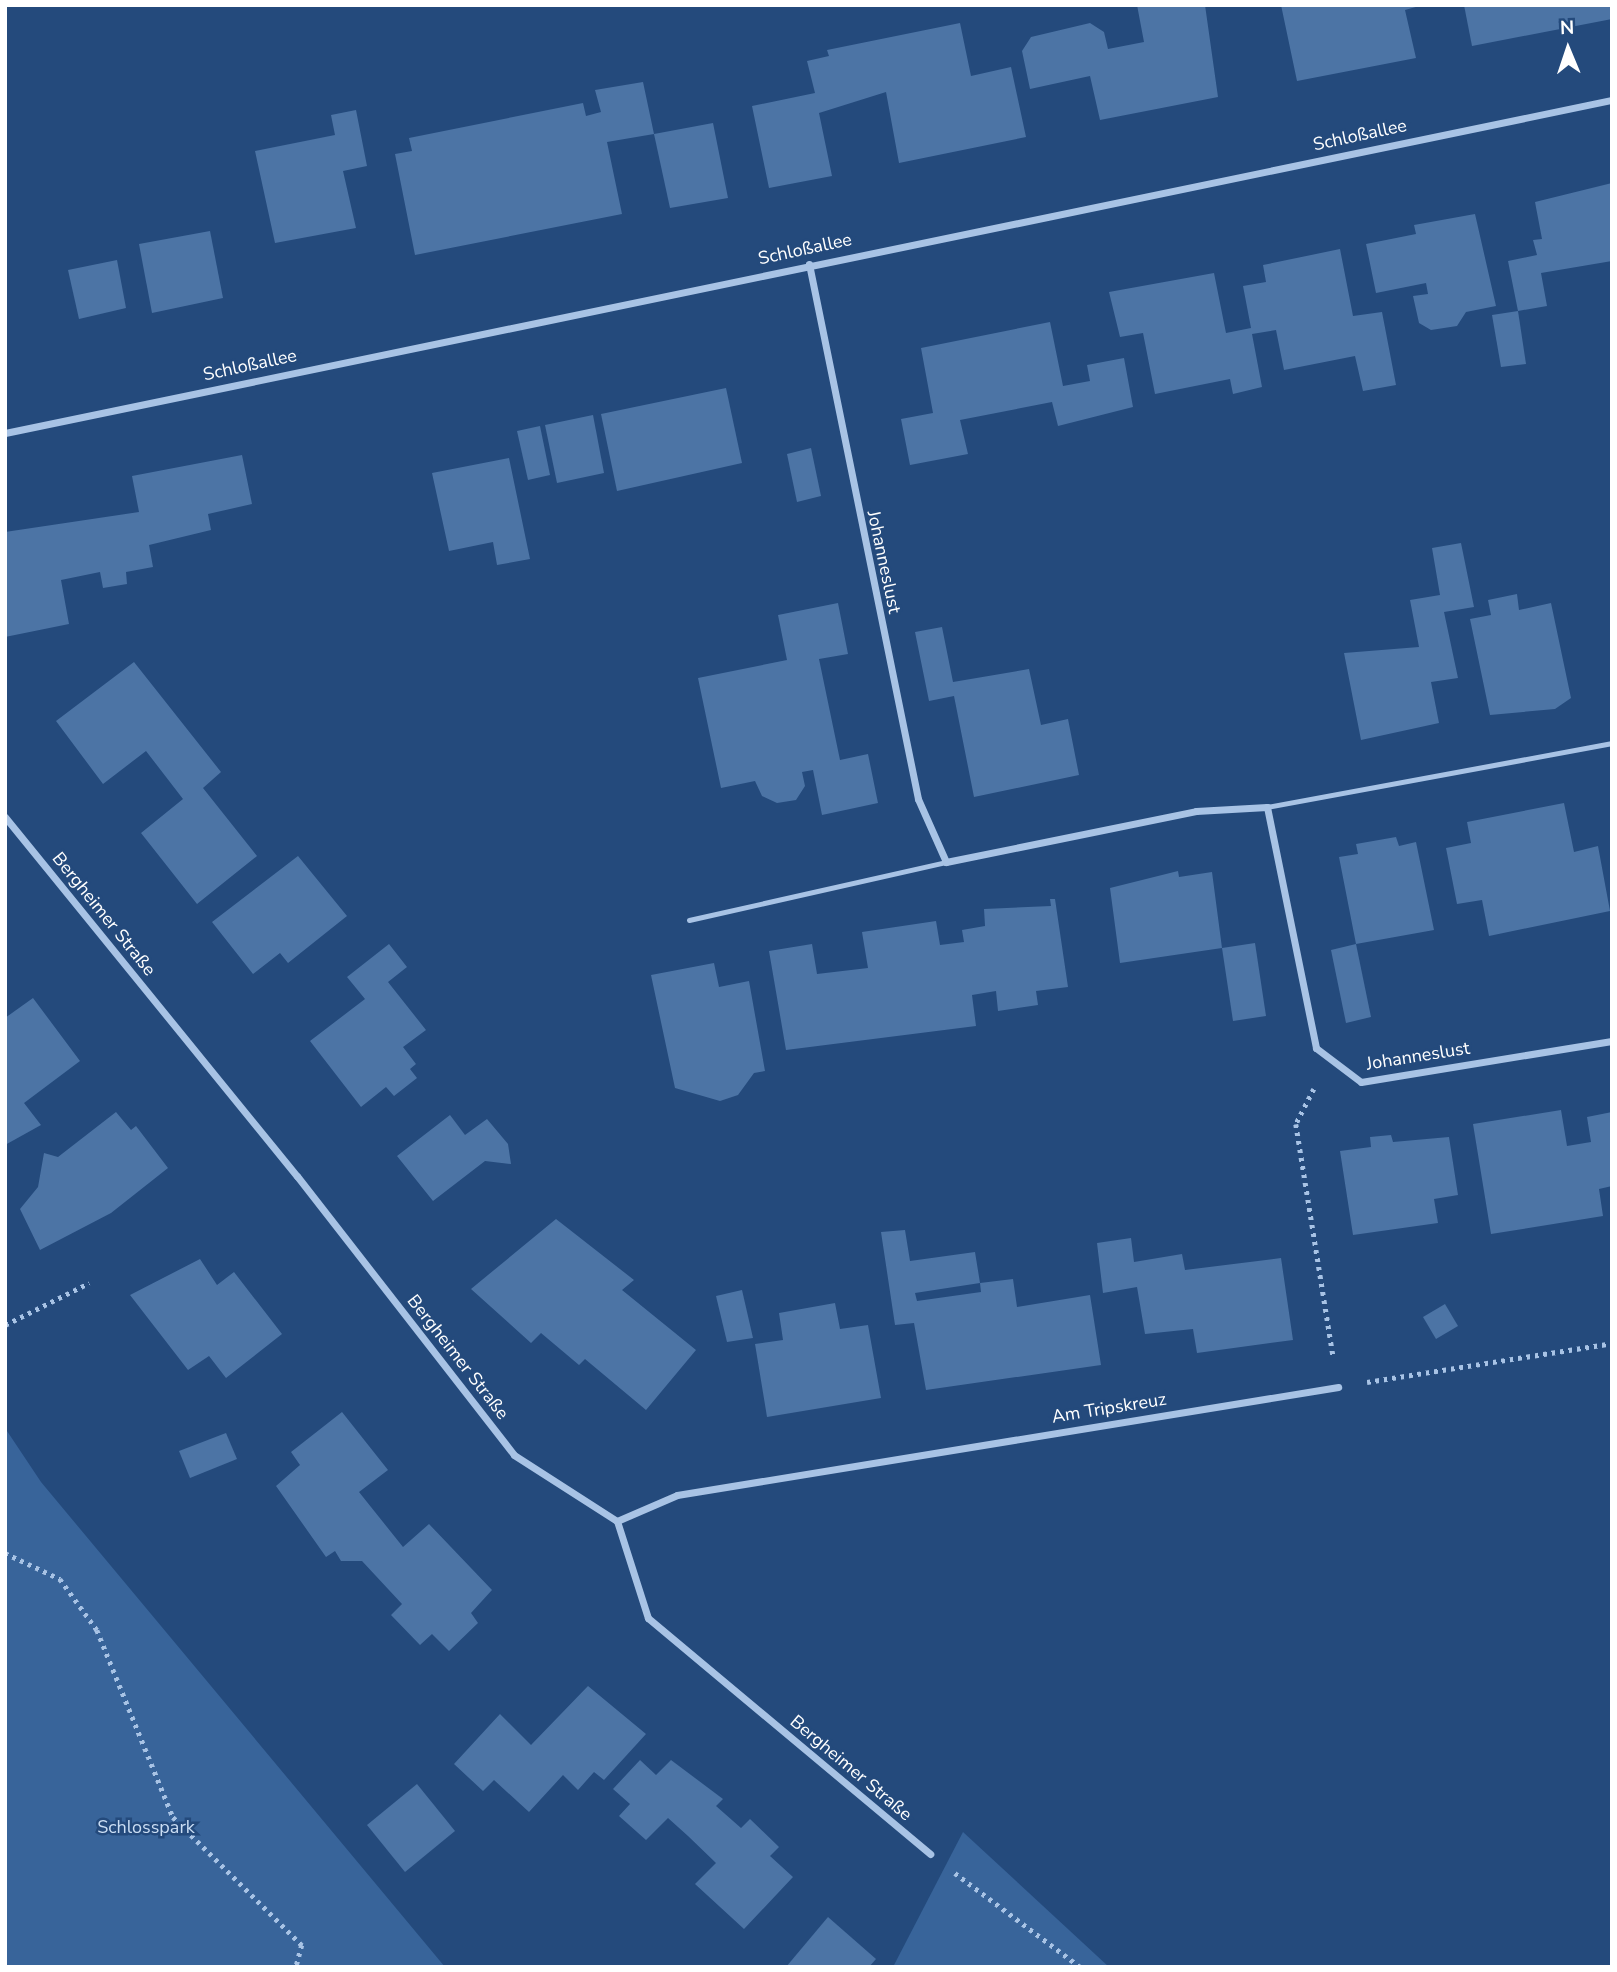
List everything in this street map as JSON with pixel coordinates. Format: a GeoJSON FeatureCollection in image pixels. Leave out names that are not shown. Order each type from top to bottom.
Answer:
{"type":"FeatureCollection","features":[{"type":"Feature","properties":{"kind":"street","name":"Schloßallee"},"geometry":{"type":"LineString","coordinates":[[5,433],[809,264],[1612,100]]}},
{"type":"Feature","properties":{"kind":"street","name":"Johanneslust"},"geometry":{"type":"LineString","coordinates":[[809,264],[918,799],[946,862]]}},
{"type":"Feature","properties":{"kind":"street","name":"Johanneslust"},"geometry":{"type":"LineString","coordinates":[[1267,807],[1316,1048],[1361,1082],[1612,1041]]}},
{"type":"Feature","properties":{"kind":"street"},"geometry":{"type":"LineString","coordinates":[[946,862],[1196,811],[1267,807]]}},
{"type":"Feature","properties":{"kind":"street","name":"Bergheimer Straße"},"geometry":{"type":"LineString","coordinates":[[5,817],[297,1176],[514,1455],[617,1521],[648,1618],[930,1854]]}},
{"type":"Feature","properties":{"kind":"street","name":"Am Tripskreuz"},"geometry":{"type":"LineString","coordinates":[[617,1521],[677,1494],[1338,1387]]}},
{"type":"Feature","properties":{"kind":"lane"},"geometry":{"type":"LineString","coordinates":[[1267,807],[1612,743]]}},
{"type":"Feature","properties":{"kind":"lane"},"geometry":{"type":"LineString","coordinates":[[690,920],[946,862]]}},
{"type":"Feature","properties":{"kind":"path"},"geometry":{"type":"LineString","coordinates":[[1330,1059],[1296,1124],[1338,1387],[1612,1343]]}},
{"type":"Feature","properties":{"kind":"path"},"geometry":{"type":"LineString","coordinates":[[5,1325],[89,1283]]}},
{"type":"Feature","properties":{"kind":"path"},"geometry":{"type":"LineString","coordinates":[[5,1553],[60,1579],[97,1630],[173,1817],[302,1945],[296,1967]]}},
{"type":"Feature","properties":{"kind":"path"},"geometry":{"type":"LineString","coordinates":[[930,1854],[1080,1967]]}},
{"type":"Feature","properties":{"kind":"green space","name":"Schlosspark"},"geometry":{"type":"Polygon","coordinates":[[[5,1428],[41,1482],[445,1967],[5,1967],[5,1428]]]}},
{"type":"Feature","properties":{"kind":"green space"},"geometry":{"type":"Polygon","coordinates":[[[963,1832],[1109,1967],[893,1967],[963,1832]]]}},
{"type":"Feature","properties":{"kind":"building"},"geometry":{"type":"Polygon","coordinates":[[[1137,5],[1205,5],[1218,97],[1100,120],[1090,76],[1030,89],[1022,51],[1031,37],[1090,23],[1104,32],[1108,49],[1144,42],[1137,5]]]}},
{"type":"Feature","properties":{"kind":"building"},"geometry":{"type":"Polygon","coordinates":[[[1281,5],[1423,5],[1405,10],[1416,58],[1297,81],[1281,5]]]}},
{"type":"Feature","properties":{"kind":"building"},"geometry":{"type":"Polygon","coordinates":[[[1464,5],[1610,5],[1612,19],[1472,46],[1464,5]]]}},
{"type":"Feature","properties":{"kind":"building"},"geometry":{"type":"Polygon","coordinates":[[[960,23],[971,76],[1011,67],[1026,137],[899,163],[886,92],[819,113],[832,176],[769,188],[752,106],[815,93],[807,61],[829,56],[827,50],[960,23]]]}},
{"type":"Feature","properties":{"kind":"building"},"geometry":{"type":"Polygon","coordinates":[[[643,82],[654,134],[607,142],[622,214],[415,255],[395,154],[412,151],[409,138],[583,103],[586,116],[601,112],[595,90],[643,82]]]}},
{"type":"Feature","properties":{"kind":"building"},"geometry":{"type":"Polygon","coordinates":[[[356,110],[367,166],[343,171],[356,228],[275,243],[255,151],[335,135],[331,115],[356,110]]]}},
{"type":"Feature","properties":{"kind":"building"},"geometry":{"type":"Polygon","coordinates":[[[713,123],[728,198],[670,208],[654,134],[713,123]]]}},
{"type":"Feature","properties":{"kind":"building"},"geometry":{"type":"Polygon","coordinates":[[[1612,183],[1612,261],[1541,273],[1547,306],[1518,311],[1508,261],[1537,255],[1533,240],[1542,239],[1535,202],[1612,183]]]}},
{"type":"Feature","properties":{"kind":"building"},"geometry":{"type":"Polygon","coordinates":[[[1475,214],[1496,306],[1466,312],[1457,326],[1431,330],[1419,323],[1413,296],[1428,294],[1426,283],[1376,293],[1366,244],[1416,234],[1414,225],[1475,214]]]}},
{"type":"Feature","properties":{"kind":"building"},"geometry":{"type":"Polygon","coordinates":[[[210,231],[223,298],[152,313],[139,244],[210,231]]]}},
{"type":"Feature","properties":{"kind":"building"},"geometry":{"type":"Polygon","coordinates":[[[1340,249],[1353,316],[1382,312],[1396,385],[1363,391],[1355,356],[1284,370],[1276,330],[1252,334],[1262,387],[1233,394],[1230,379],[1155,394],[1143,333],[1120,337],[1109,292],[1214,273],[1226,333],[1251,328],[1243,286],[1266,282],[1263,265],[1340,249]]]}},
{"type":"Feature","properties":{"kind":"building"},"geometry":{"type":"Polygon","coordinates":[[[117,260],[126,308],[79,319],[68,270],[117,260]]]}},
{"type":"Feature","properties":{"kind":"building"},"geometry":{"type":"Polygon","coordinates":[[[1518,311],[1526,364],[1501,367],[1492,315],[1518,311]]]}},
{"type":"Feature","properties":{"kind":"building"},"geometry":{"type":"Polygon","coordinates":[[[1050,322],[1063,386],[1090,381],[1087,365],[1124,358],[1133,407],[1058,426],[1052,402],[960,420],[968,454],[910,465],[901,419],[933,413],[921,348],[1050,322]]]}},
{"type":"Feature","properties":{"kind":"building"},"geometry":{"type":"Polygon","coordinates":[[[726,388],[742,463],[617,491],[601,414],[726,388]]]}},
{"type":"Feature","properties":{"kind":"building"},"geometry":{"type":"Polygon","coordinates":[[[593,415],[604,473],[557,483],[545,425],[593,415]]]}},
{"type":"Feature","properties":{"kind":"building"},"geometry":{"type":"Polygon","coordinates":[[[540,426],[550,475],[528,480],[517,431],[540,426]]]}},
{"type":"Feature","properties":{"kind":"building"},"geometry":{"type":"Polygon","coordinates":[[[811,448],[821,496],[797,502],[787,454],[811,448]]]}},
{"type":"Feature","properties":{"kind":"building"},"geometry":{"type":"Polygon","coordinates":[[[242,455],[252,504],[208,514],[211,530],[149,545],[153,567],[126,572],[127,584],[103,588],[100,572],[61,580],[69,624],[5,637],[5,532],[139,512],[132,476],[242,455]]]}},
{"type":"Feature","properties":{"kind":"building"},"geometry":{"type":"Polygon","coordinates":[[[509,458],[530,559],[497,565],[493,542],[449,551],[432,473],[509,458]]]}},
{"type":"Feature","properties":{"kind":"building"},"geometry":{"type":"Polygon","coordinates":[[[1461,543],[1474,607],[1444,612],[1458,678],[1431,682],[1439,723],[1361,740],[1344,653],[1419,647],[1410,600],[1440,595],[1432,548],[1461,543]]]}},
{"type":"Feature","properties":{"kind":"building"},"geometry":{"type":"Polygon","coordinates":[[[1517,594],[1519,610],[1551,603],[1571,698],[1555,709],[1490,715],[1470,619],[1491,615],[1488,600],[1517,594]]]}},
{"type":"Feature","properties":{"kind":"building"},"geometry":{"type":"Polygon","coordinates":[[[838,603],[848,654],[819,659],[840,760],[868,754],[878,803],[822,815],[813,770],[802,772],[805,786],[796,800],[777,803],[762,796],[755,781],[721,788],[698,678],[787,660],[778,615],[838,603]]]}},
{"type":"Feature","properties":{"kind":"building"},"geometry":{"type":"Polygon","coordinates":[[[942,627],[953,682],[1029,669],[1041,725],[1068,719],[1079,775],[974,797],[954,696],[929,701],[915,632],[942,627]]]}},
{"type":"Feature","properties":{"kind":"building"},"geometry":{"type":"Polygon","coordinates":[[[134,662],[221,772],[203,788],[257,856],[197,904],[141,833],[183,799],[146,751],[103,784],[56,721],[134,662]]]}},
{"type":"Feature","properties":{"kind":"building"},"geometry":{"type":"Polygon","coordinates":[[[1564,803],[1574,852],[1598,846],[1610,911],[1489,936],[1482,900],[1457,904],[1446,848],[1471,843],[1467,822],[1564,803]]]}},
{"type":"Feature","properties":{"kind":"building"},"geometry":{"type":"Polygon","coordinates":[[[1396,837],[1399,846],[1416,842],[1434,930],[1356,944],[1339,857],[1358,854],[1356,844],[1396,837]]]}},
{"type":"Feature","properties":{"kind":"building"},"geometry":{"type":"Polygon","coordinates":[[[298,856],[347,916],[288,963],[280,953],[253,974],[212,922],[298,856]]]}},
{"type":"Feature","properties":{"kind":"building"},"geometry":{"type":"Polygon","coordinates":[[[1178,871],[1179,877],[1212,872],[1222,948],[1120,963],[1110,888],[1178,871]]]}},
{"type":"Feature","properties":{"kind":"building"},"geometry":{"type":"Polygon","coordinates":[[[1050,899],[1055,899],[1068,987],[1036,991],[1038,1005],[998,1011],[996,991],[972,995],[976,1026],[786,1050],[769,951],[812,944],[817,974],[868,968],[862,932],[936,921],[940,945],[964,942],[962,930],[985,926],[984,909],[1051,906],[1050,899]]]}},
{"type":"Feature","properties":{"kind":"building"},"geometry":{"type":"Polygon","coordinates":[[[1255,943],[1266,1016],[1233,1021],[1222,948],[1255,943]]]}},
{"type":"Feature","properties":{"kind":"building"},"geometry":{"type":"Polygon","coordinates":[[[389,944],[407,967],[388,982],[426,1030],[403,1047],[416,1064],[410,1069],[417,1078],[394,1096],[386,1087],[361,1107],[310,1041],[365,999],[347,977],[389,944]]]}},
{"type":"Feature","properties":{"kind":"building"},"geometry":{"type":"Polygon","coordinates":[[[1356,944],[1371,1017],[1346,1023],[1331,950],[1356,944]]]}},
{"type":"Feature","properties":{"kind":"building"},"geometry":{"type":"Polygon","coordinates":[[[714,963],[719,987],[749,981],[765,1071],[754,1073],[738,1095],[720,1101],[675,1088],[651,975],[714,963]]]}},
{"type":"Feature","properties":{"kind":"building"},"geometry":{"type":"Polygon","coordinates":[[[33,998],[80,1061],[24,1103],[41,1125],[5,1145],[5,1018],[33,998]]]}},
{"type":"Feature","properties":{"kind":"building"},"geometry":{"type":"Polygon","coordinates":[[[1561,1110],[1567,1146],[1591,1142],[1587,1117],[1612,1112],[1612,1186],[1599,1189],[1603,1216],[1491,1234],[1473,1124],[1561,1110]]]}},
{"type":"Feature","properties":{"kind":"building"},"geometry":{"type":"Polygon","coordinates":[[[116,1112],[131,1130],[136,1126],[168,1168],[111,1213],[40,1250],[20,1209],[38,1187],[44,1153],[58,1157],[116,1112]]]}},
{"type":"Feature","properties":{"kind":"building"},"geometry":{"type":"Polygon","coordinates":[[[450,1115],[465,1135],[487,1119],[508,1144],[511,1164],[485,1161],[433,1201],[397,1156],[450,1115]]]}},
{"type":"Feature","properties":{"kind":"building"},"geometry":{"type":"Polygon","coordinates":[[[1391,1135],[1393,1142],[1449,1137],[1458,1195],[1434,1199],[1438,1223],[1353,1235],[1340,1151],[1371,1147],[1370,1137],[1391,1135]]]}},
{"type":"Feature","properties":{"kind":"building"},"geometry":{"type":"Polygon","coordinates":[[[556,1219],[634,1280],[622,1290],[696,1350],[646,1410],[585,1359],[579,1365],[541,1333],[531,1343],[471,1289],[556,1219]]]}},
{"type":"Feature","properties":{"kind":"building"},"geometry":{"type":"Polygon","coordinates":[[[905,1230],[910,1261],[975,1252],[980,1283],[1013,1279],[1017,1307],[1090,1295],[1101,1365],[926,1390],[914,1323],[895,1325],[881,1232],[905,1230]],[[980,1283],[915,1293],[917,1301],[981,1292],[980,1283]]]}},
{"type":"Feature","properties":{"kind":"building"},"geometry":{"type":"Polygon","coordinates":[[[1131,1238],[1134,1262],[1182,1254],[1185,1270],[1281,1258],[1293,1340],[1197,1353],[1193,1329],[1145,1334],[1137,1287],[1103,1293],[1097,1243],[1131,1238]]]}},
{"type":"Feature","properties":{"kind":"building"},"geometry":{"type":"Polygon","coordinates":[[[200,1259],[217,1285],[234,1272],[282,1334],[226,1378],[209,1356],[188,1370],[130,1295],[200,1259]]]}},
{"type":"Feature","properties":{"kind":"building"},"geometry":{"type":"Polygon","coordinates":[[[742,1290],[753,1338],[727,1342],[716,1296],[742,1290]]]}},
{"type":"Feature","properties":{"kind":"building"},"geometry":{"type":"Polygon","coordinates":[[[835,1303],[840,1329],[868,1325],[881,1398],[767,1417],[755,1344],[783,1340],[779,1313],[835,1303]]]}},
{"type":"Feature","properties":{"kind":"building"},"geometry":{"type":"Polygon","coordinates":[[[1445,1304],[1458,1326],[1436,1339],[1423,1317],[1445,1304]]]}},
{"type":"Feature","properties":{"kind":"building"},"geometry":{"type":"Polygon","coordinates":[[[342,1412],[388,1470],[359,1492],[403,1547],[429,1524],[492,1590],[471,1613],[478,1623],[449,1651],[432,1634],[420,1645],[391,1615],[402,1604],[362,1561],[341,1561],[335,1551],[326,1557],[276,1486],[300,1465],[291,1452],[342,1412]]]}},
{"type":"Feature","properties":{"kind":"building"},"geometry":{"type":"Polygon","coordinates":[[[226,1433],[237,1459],[190,1478],[179,1451],[226,1433]]]}},
{"type":"Feature","properties":{"kind":"building"},"geometry":{"type":"Polygon","coordinates":[[[588,1686],[646,1734],[604,1780],[594,1772],[578,1790],[563,1775],[529,1812],[494,1780],[483,1791],[454,1764],[500,1714],[531,1745],[588,1686]]]}},
{"type":"Feature","properties":{"kind":"building"},"geometry":{"type":"Polygon","coordinates":[[[640,1760],[656,1775],[671,1760],[723,1799],[716,1806],[741,1828],[750,1819],[779,1847],[770,1856],[793,1877],[744,1929],[695,1884],[716,1863],[688,1836],[668,1818],[646,1840],[619,1816],[630,1804],[613,1789],[640,1760]]]}},
{"type":"Feature","properties":{"kind":"building"},"geometry":{"type":"Polygon","coordinates":[[[417,1784],[455,1831],[405,1872],[367,1825],[417,1784]]]}},
{"type":"Feature","properties":{"kind":"building"},"geometry":{"type":"Polygon","coordinates":[[[828,1917],[876,1959],[869,1967],[786,1967],[828,1917]]]}}]}
